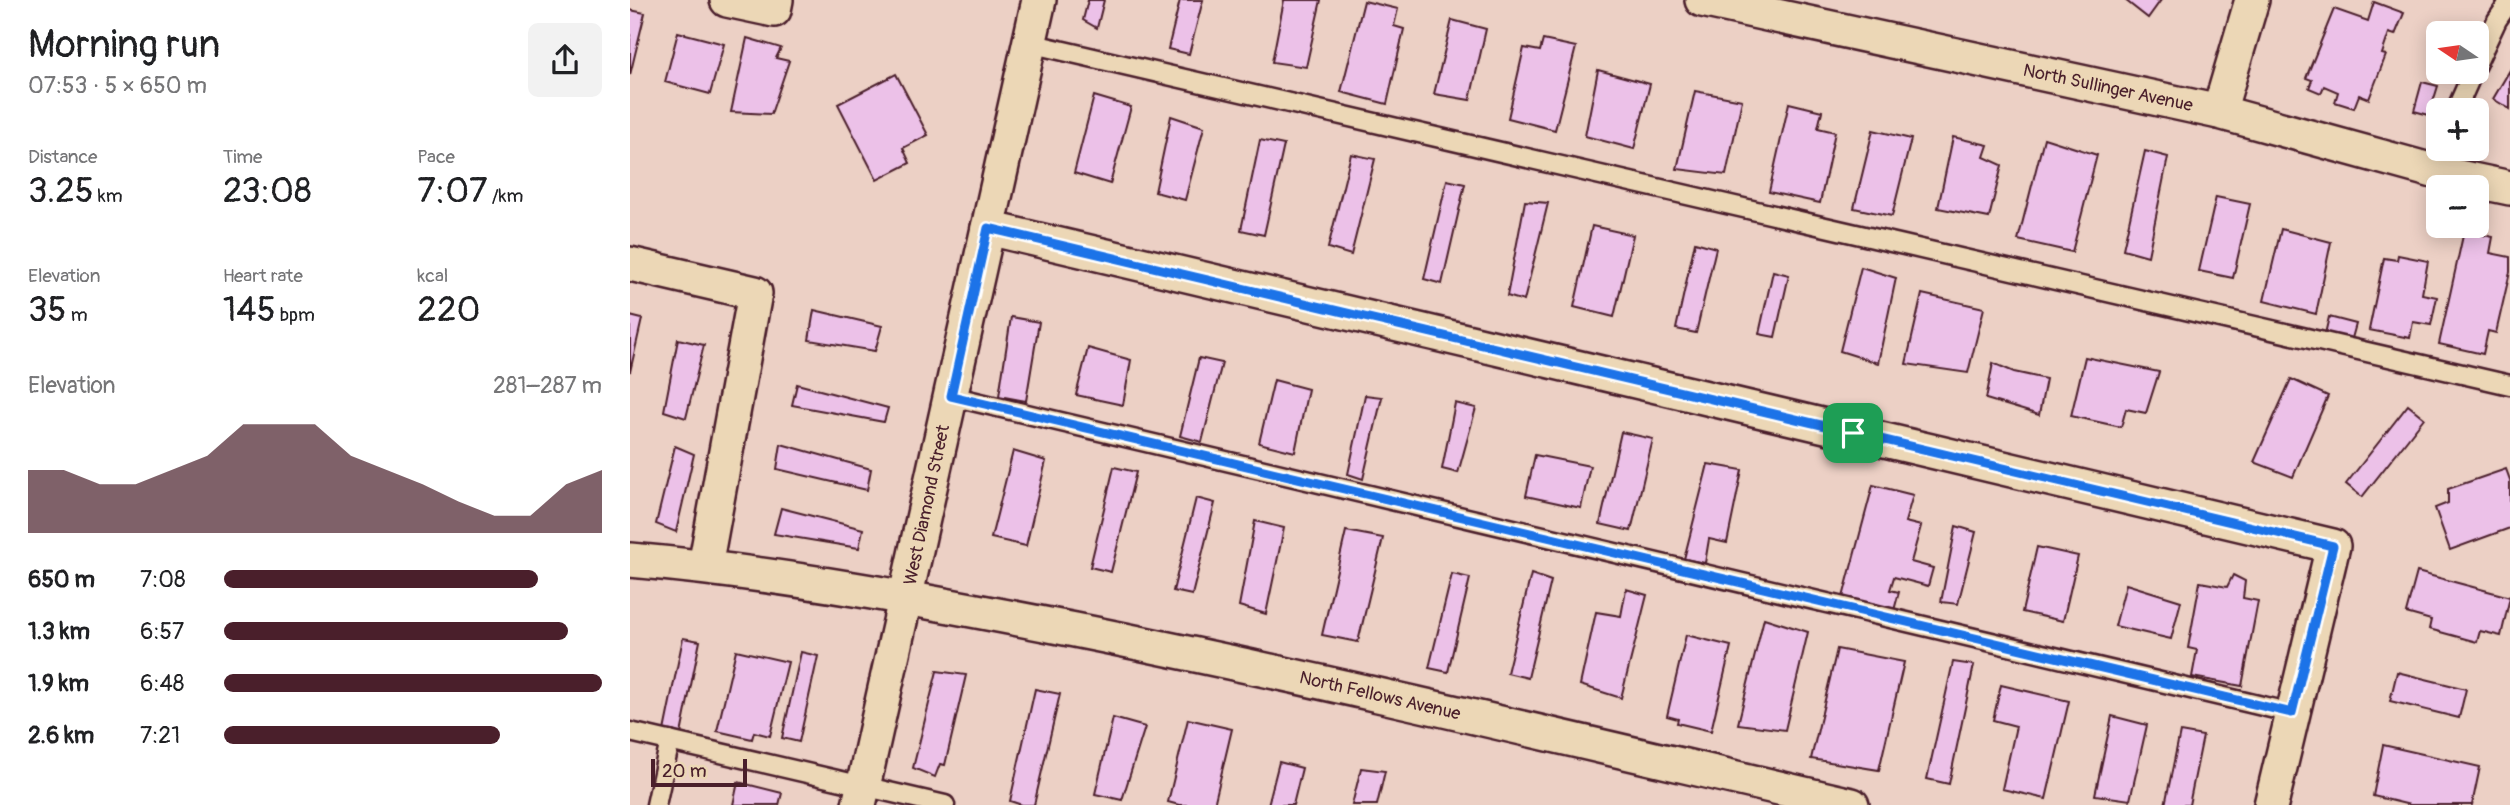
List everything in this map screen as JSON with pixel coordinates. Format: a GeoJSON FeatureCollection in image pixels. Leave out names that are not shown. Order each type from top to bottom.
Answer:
{"type":"FeatureCollection","features":[{"type":"Feature","properties":{"kind":"street"},"geometry":{"type":"LineString","coordinates":[[727,0],[774,10],[776,0]]}},
{"type":"Feature","properties":{"kind":"street","name":"West Diamond Street"},"geometry":{"type":"LineString","coordinates":[[861,796],[1039,0]]}},
{"type":"Feature","properties":{"kind":"street","name":"North Sullinger Avenue"},"geometry":{"type":"LineString","coordinates":[[1702,0],[2426,157]]}},
{"type":"Feature","properties":{"kind":"street"},"geometry":{"type":"LineString","coordinates":[[2219,112],[2252,0]]}},
{"type":"Feature","properties":{"kind":"street","name":"North Sullinger Avenue"},"geometry":{"type":"LineString","coordinates":[[2446,161],[2510,188]]}},
{"type":"Feature","properties":{"kind":"street"},"geometry":{"type":"LineString","coordinates":[[988,228],[2333,546],[2271,805]]}},
{"type":"Feature","properties":{"kind":"street"},"geometry":{"type":"LineString","coordinates":[[630,264],[755,293],[705,566]]}},
{"type":"Feature","properties":{"kind":"street","name":"North Fellows Avenue"},"geometry":{"type":"LineString","coordinates":[[630,559],[705,566],[906,597],[1220,659],[1852,805]]}},
{"type":"Feature","properties":{"kind":"lane"},"geometry":{"type":"LineString","coordinates":[[2489,37],[2510,1]]}},
{"type":"Feature","properties":{"kind":"lane"},"geometry":{"type":"LineString","coordinates":[[1029,43],[2510,385]]}},
{"type":"Feature","properties":{"kind":"lane"},"geometry":{"type":"LineString","coordinates":[[951,396],[2292,713]]}},
{"type":"Feature","properties":{"kind":"lane"},"geometry":{"type":"LineString","coordinates":[[630,732],[861,796],[945,805]]}},
{"type":"Feature","properties":{"kind":"lane"},"geometry":{"type":"LineString","coordinates":[[656,805],[670,741]]}},
{"type":"Feature","properties":{"kind":"building"},"geometry":{"type":"Polygon","coordinates":[[[1088,0],[1104,0],[1097,28],[1083,20],[1088,0]]]}},
{"type":"Feature","properties":{"kind":"building"},"geometry":{"type":"Polygon","coordinates":[[[1180,0],[1203,0],[1189,54],[1168,49],[1180,0]]]}},
{"type":"Feature","properties":{"kind":"building"},"geometry":{"type":"Polygon","coordinates":[[[1284,0],[1321,0],[1306,67],[1272,62],[1284,0]]]}},
{"type":"Feature","properties":{"kind":"building"},"geometry":{"type":"Polygon","coordinates":[[[2125,0],[2161,0],[2148,18],[2125,0]]]}},
{"type":"Feature","properties":{"kind":"building"},"geometry":{"type":"Polygon","coordinates":[[[1364,1],[1398,9],[1394,26],[1404,29],[1387,104],[1341,92],[1364,1]]]}},
{"type":"Feature","properties":{"kind":"building"},"geometry":{"type":"Polygon","coordinates":[[[2374,2],[2404,13],[2395,35],[2389,33],[2382,54],[2386,55],[2369,99],[2359,95],[2354,108],[2335,102],[2338,92],[2324,86],[2321,93],[2309,88],[2312,80],[2306,78],[2334,9],[2368,21],[2374,2]]]}},
{"type":"Feature","properties":{"kind":"building"},"geometry":{"type":"Polygon","coordinates":[[[630,10],[645,13],[630,75],[630,10]]]}},
{"type":"Feature","properties":{"kind":"building"},"geometry":{"type":"Polygon","coordinates":[[[1452,20],[1486,29],[1470,100],[1434,94],[1452,20]]]}},
{"type":"Feature","properties":{"kind":"building"},"geometry":{"type":"Polygon","coordinates":[[[678,32],[724,44],[710,94],[665,82],[678,32]]]}},
{"type":"Feature","properties":{"kind":"building"},"geometry":{"type":"Polygon","coordinates":[[[747,38],[781,48],[776,58],[789,61],[771,114],[731,112],[747,38]]]}},
{"type":"Feature","properties":{"kind":"building"},"geometry":{"type":"Polygon","coordinates":[[[1543,40],[1576,47],[1555,130],[1508,118],[1524,48],[1540,51],[1543,40]]]}},
{"type":"Feature","properties":{"kind":"building"},"geometry":{"type":"Polygon","coordinates":[[[1598,70],[1650,84],[1634,149],[1585,136],[1598,70]]]}},
{"type":"Feature","properties":{"kind":"building"},"geometry":{"type":"Polygon","coordinates":[[[2510,70],[2510,109],[2493,99],[2510,70]]]}},
{"type":"Feature","properties":{"kind":"building"},"geometry":{"type":"Polygon","coordinates":[[[896,74],[928,135],[903,148],[910,163],[877,180],[838,104],[896,74]]]}},
{"type":"Feature","properties":{"kind":"building"},"geometry":{"type":"Polygon","coordinates":[[[2422,82],[2438,86],[2434,98],[2426,98],[2426,114],[2414,111],[2422,82]]]}},
{"type":"Feature","properties":{"kind":"building"},"geometry":{"type":"Polygon","coordinates":[[[1695,91],[1742,100],[1726,175],[1677,169],[1695,91]]]}},
{"type":"Feature","properties":{"kind":"building"},"geometry":{"type":"Polygon","coordinates":[[[1094,96],[1131,107],[1110,184],[1074,173],[1094,96]]]}},
{"type":"Feature","properties":{"kind":"building"},"geometry":{"type":"Polygon","coordinates":[[[1789,103],[1822,111],[1818,128],[1835,132],[1820,203],[1769,192],[1789,103]]]}},
{"type":"Feature","properties":{"kind":"building"},"geometry":{"type":"Polygon","coordinates":[[[1171,116],[1204,127],[1185,200],[1155,192],[1171,116]]]}},
{"type":"Feature","properties":{"kind":"building"},"geometry":{"type":"Polygon","coordinates":[[[1873,130],[1911,139],[1892,216],[1854,208],[1873,130]]]}},
{"type":"Feature","properties":{"kind":"building"},"geometry":{"type":"Polygon","coordinates":[[[1953,137],[1988,145],[1984,157],[2002,165],[1989,218],[1938,208],[1953,137]]]}},
{"type":"Feature","properties":{"kind":"building"},"geometry":{"type":"Polygon","coordinates":[[[2044,138],[2097,155],[2072,252],[2018,240],[2044,138]]]}},
{"type":"Feature","properties":{"kind":"building"},"geometry":{"type":"Polygon","coordinates":[[[1260,140],[1284,145],[1264,235],[1241,230],[1260,140]]]}},
{"type":"Feature","properties":{"kind":"building"},"geometry":{"type":"Polygon","coordinates":[[[2145,151],[2168,157],[2148,256],[2123,249],[2145,151]]]}},
{"type":"Feature","properties":{"kind":"building"},"geometry":{"type":"Polygon","coordinates":[[[1351,154],[1375,159],[1351,255],[1328,248],[1351,154]]]}},
{"type":"Feature","properties":{"kind":"building"},"geometry":{"type":"Polygon","coordinates":[[[1447,180],[1465,184],[1442,284],[1424,279],[1447,180]]]}},
{"type":"Feature","properties":{"kind":"building"},"geometry":{"type":"Polygon","coordinates":[[[2216,197],[2250,204],[2233,278],[2199,271],[2216,197]]]}},
{"type":"Feature","properties":{"kind":"building"},"geometry":{"type":"Polygon","coordinates":[[[1525,201],[1548,203],[1524,301],[1507,296],[1525,201]]]}},
{"type":"Feature","properties":{"kind":"building"},"geometry":{"type":"Polygon","coordinates":[[[1592,226],[1633,235],[1614,317],[1574,307],[1592,226]]]}},
{"type":"Feature","properties":{"kind":"building"},"geometry":{"type":"Polygon","coordinates":[[[2281,229],[2331,242],[2316,314],[2264,301],[2281,229]]]}},
{"type":"Feature","properties":{"kind":"building"},"geometry":{"type":"Polygon","coordinates":[[[2493,237],[2490,253],[2510,257],[2510,272],[2496,333],[2488,331],[2483,354],[2439,344],[2462,238],[2493,237]]]}},
{"type":"Feature","properties":{"kind":"building"},"geometry":{"type":"Polygon","coordinates":[[[1695,242],[1716,248],[1696,333],[1676,329],[1695,242]]]}},
{"type":"Feature","properties":{"kind":"building"},"geometry":{"type":"Polygon","coordinates":[[[2398,255],[2428,261],[2422,294],[2437,297],[2431,325],[2413,322],[2410,338],[2369,330],[2384,258],[2397,260],[2398,255]]]}},
{"type":"Feature","properties":{"kind":"building"},"geometry":{"type":"Polygon","coordinates":[[[1861,267],[1896,278],[1878,363],[1840,351],[1861,267]]]}},
{"type":"Feature","properties":{"kind":"building"},"geometry":{"type":"Polygon","coordinates":[[[1773,271],[1789,275],[1775,337],[1759,334],[1773,271]]]}},
{"type":"Feature","properties":{"kind":"building"},"geometry":{"type":"Polygon","coordinates":[[[1922,294],[1984,308],[1968,373],[1906,364],[1922,294]]]}},
{"type":"Feature","properties":{"kind":"building"},"geometry":{"type":"Polygon","coordinates":[[[814,310],[882,326],[875,351],[809,340],[814,310]]]}},
{"type":"Feature","properties":{"kind":"building"},"geometry":{"type":"Polygon","coordinates":[[[630,316],[642,319],[630,372],[630,316]]]}},
{"type":"Feature","properties":{"kind":"building"},"geometry":{"type":"Polygon","coordinates":[[[1011,317],[1039,322],[1026,401],[999,396],[1011,317]]]}},
{"type":"Feature","properties":{"kind":"building"},"geometry":{"type":"Polygon","coordinates":[[[2329,317],[2356,324],[2351,342],[2325,334],[2329,317]]]}},
{"type":"Feature","properties":{"kind":"building"},"geometry":{"type":"Polygon","coordinates":[[[678,339],[704,345],[686,418],[664,411],[678,339]]]}},
{"type":"Feature","properties":{"kind":"building"},"geometry":{"type":"Polygon","coordinates":[[[1088,348],[1131,360],[1123,405],[1076,395],[1088,348]]]}},
{"type":"Feature","properties":{"kind":"building"},"geometry":{"type":"Polygon","coordinates":[[[2085,357],[2159,372],[2146,413],[2126,409],[2121,427],[2071,416],[2085,357]]]}},
{"type":"Feature","properties":{"kind":"building"},"geometry":{"type":"Polygon","coordinates":[[[1199,358],[1222,363],[1202,442],[1180,436],[1199,358]]]}},
{"type":"Feature","properties":{"kind":"building"},"geometry":{"type":"Polygon","coordinates":[[[1993,363],[2014,372],[2046,379],[2039,415],[1986,399],[1993,363]]]}},
{"type":"Feature","properties":{"kind":"building"},"geometry":{"type":"Polygon","coordinates":[[[2291,379],[2328,396],[2293,477],[2254,462],[2291,379]]]}},
{"type":"Feature","properties":{"kind":"building"},"geometry":{"type":"Polygon","coordinates":[[[1274,380],[1308,389],[1295,452],[1259,443],[1274,380]]]}},
{"type":"Feature","properties":{"kind":"building"},"geometry":{"type":"Polygon","coordinates":[[[797,384],[888,408],[884,422],[792,405],[797,384]]]}},
{"type":"Feature","properties":{"kind":"building"},"geometry":{"type":"Polygon","coordinates":[[[1365,395],[1382,397],[1363,479],[1348,474],[1365,395]]]}},
{"type":"Feature","properties":{"kind":"building"},"geometry":{"type":"Polygon","coordinates":[[[1455,403],[1476,408],[1458,473],[1442,469],[1455,403]]]}},
{"type":"Feature","properties":{"kind":"building"},"geometry":{"type":"Polygon","coordinates":[[[2408,405],[2424,418],[2362,497],[2346,484],[2408,405]]]}},
{"type":"Feature","properties":{"kind":"building"},"geometry":{"type":"Polygon","coordinates":[[[1621,432],[1653,439],[1631,531],[1600,524],[1621,432]]]}},
{"type":"Feature","properties":{"kind":"building"},"geometry":{"type":"Polygon","coordinates":[[[781,444],[871,469],[867,490],[777,469],[781,444]]]}},
{"type":"Feature","properties":{"kind":"building"},"geometry":{"type":"Polygon","coordinates":[[[675,446],[694,454],[676,532],[656,524],[675,446]]]}},
{"type":"Feature","properties":{"kind":"building"},"geometry":{"type":"Polygon","coordinates":[[[1013,451],[1046,461],[1026,546],[991,538],[1013,451]]]}},
{"type":"Feature","properties":{"kind":"building"},"geometry":{"type":"Polygon","coordinates":[[[1535,455],[1590,466],[1581,508],[1526,496],[1535,455]]]}},
{"type":"Feature","properties":{"kind":"building"},"geometry":{"type":"Polygon","coordinates":[[[1708,464],[1742,470],[1727,543],[1709,539],[1705,563],[1684,559],[1708,464]]]}},
{"type":"Feature","properties":{"kind":"building"},"geometry":{"type":"Polygon","coordinates":[[[1114,467],[1136,472],[1111,572],[1090,567],[1114,467]]]}},
{"type":"Feature","properties":{"kind":"building"},"geometry":{"type":"Polygon","coordinates":[[[2506,469],[2510,480],[2510,528],[2450,550],[2435,508],[2448,503],[2448,489],[2506,469]]]}},
{"type":"Feature","properties":{"kind":"building"},"geometry":{"type":"Polygon","coordinates":[[[1873,485],[1913,495],[1905,522],[1921,526],[1911,562],[1933,568],[1928,586],[1894,577],[1890,590],[1899,592],[1893,614],[1842,601],[1873,485]]]}},
{"type":"Feature","properties":{"kind":"building"},"geometry":{"type":"Polygon","coordinates":[[[1196,498],[1215,503],[1192,595],[1173,591],[1196,498]]]}},
{"type":"Feature","properties":{"kind":"building"},"geometry":{"type":"Polygon","coordinates":[[[781,508],[863,529],[859,548],[774,534],[781,508]]]}},
{"type":"Feature","properties":{"kind":"building"},"geometry":{"type":"Polygon","coordinates":[[[1255,521],[1284,528],[1266,614],[1239,606],[1255,521]]]}},
{"type":"Feature","properties":{"kind":"building"},"geometry":{"type":"Polygon","coordinates":[[[1956,526],[1976,532],[1958,604],[1941,602],[1956,526]]]}},
{"type":"Feature","properties":{"kind":"building"},"geometry":{"type":"Polygon","coordinates":[[[1346,531],[1383,538],[1358,642],[1322,635],[1346,531]]]}},
{"type":"Feature","properties":{"kind":"building"},"geometry":{"type":"Polygon","coordinates":[[[2037,547],[2078,556],[2063,621],[2022,612],[2037,547]]]}},
{"type":"Feature","properties":{"kind":"building"},"geometry":{"type":"Polygon","coordinates":[[[2417,572],[2510,597],[2501,636],[2480,631],[2477,642],[2429,629],[2431,620],[2406,613],[2417,572]]]}},
{"type":"Feature","properties":{"kind":"building"},"geometry":{"type":"Polygon","coordinates":[[[1452,574],[1470,578],[1448,672],[1429,668],[1452,574]]]}},
{"type":"Feature","properties":{"kind":"building"},"geometry":{"type":"Polygon","coordinates":[[[1531,574],[1551,581],[1528,678],[1507,673],[1531,574]]]}},
{"type":"Feature","properties":{"kind":"building"},"geometry":{"type":"Polygon","coordinates":[[[2233,575],[2245,581],[2243,598],[2258,601],[2242,686],[2192,677],[2197,650],[2188,648],[2200,582],[2227,587],[2233,575]]]}},
{"type":"Feature","properties":{"kind":"building"},"geometry":{"type":"Polygon","coordinates":[[[2126,584],[2181,601],[2171,639],[2115,626],[2126,584]]]}},
{"type":"Feature","properties":{"kind":"building"},"geometry":{"type":"Polygon","coordinates":[[[1626,589],[1647,595],[1621,698],[1580,685],[1596,612],[1621,616],[1626,589]]]}},
{"type":"Feature","properties":{"kind":"building"},"geometry":{"type":"Polygon","coordinates":[[[1764,618],[1808,632],[1785,730],[1738,724],[1764,618]]]}},
{"type":"Feature","properties":{"kind":"building"},"geometry":{"type":"Polygon","coordinates":[[[1686,635],[1731,646],[1711,731],[1677,723],[1678,719],[1667,716],[1686,635]]]}},
{"type":"Feature","properties":{"kind":"building"},"geometry":{"type":"Polygon","coordinates":[[[683,638],[700,641],[681,734],[664,731],[683,638]]]}},
{"type":"Feature","properties":{"kind":"building"},"geometry":{"type":"Polygon","coordinates":[[[1837,649],[1904,662],[1879,770],[1811,759],[1837,649]]]}},
{"type":"Feature","properties":{"kind":"building"},"geometry":{"type":"Polygon","coordinates":[[[736,650],[788,662],[770,736],[754,732],[752,739],[717,731],[736,650]]]}},
{"type":"Feature","properties":{"kind":"building"},"geometry":{"type":"Polygon","coordinates":[[[801,652],[818,656],[799,742],[782,738],[801,652]]]}},
{"type":"Feature","properties":{"kind":"building"},"geometry":{"type":"Polygon","coordinates":[[[1953,662],[1974,665],[1949,784],[1927,779],[1953,662]]]}},
{"type":"Feature","properties":{"kind":"building"},"geometry":{"type":"Polygon","coordinates":[[[937,671],[966,675],[945,765],[940,764],[935,777],[913,768],[937,671]]]}},
{"type":"Feature","properties":{"kind":"building"},"geometry":{"type":"Polygon","coordinates":[[[2397,672],[2466,689],[2459,718],[2390,701],[2397,672]]]}},
{"type":"Feature","properties":{"kind":"building"},"geometry":{"type":"Polygon","coordinates":[[[2001,685],[2069,701],[2046,799],[2002,789],[2016,726],[1993,720],[2001,685]]]}},
{"type":"Feature","properties":{"kind":"building"},"geometry":{"type":"Polygon","coordinates":[[[1035,689],[1060,694],[1034,805],[1022,805],[1010,801],[1035,689]]]}},
{"type":"Feature","properties":{"kind":"building"},"geometry":{"type":"Polygon","coordinates":[[[2112,716],[2147,725],[2130,800],[2095,795],[2112,716]]]}},
{"type":"Feature","properties":{"kind":"building"},"geometry":{"type":"Polygon","coordinates":[[[1113,718],[1145,727],[1122,800],[1095,794],[1113,718]]]}},
{"type":"Feature","properties":{"kind":"building"},"geometry":{"type":"Polygon","coordinates":[[[1188,719],[1232,729],[1214,805],[1179,805],[1168,802],[1188,719]]]}},
{"type":"Feature","properties":{"kind":"building"},"geometry":{"type":"Polygon","coordinates":[[[2180,732],[2203,736],[2189,805],[2165,805],[2180,732]]]}},
{"type":"Feature","properties":{"kind":"building"},"geometry":{"type":"Polygon","coordinates":[[[2383,745],[2480,767],[2472,805],[2410,805],[2373,796],[2383,745]]]}},
{"type":"Feature","properties":{"kind":"building"},"geometry":{"type":"Polygon","coordinates":[[[1279,762],[1302,768],[1293,805],[1268,805],[1279,762]]]}},
{"type":"Feature","properties":{"kind":"building"},"geometry":{"type":"Polygon","coordinates":[[[1361,768],[1385,771],[1377,805],[1352,805],[1361,768]]]}},
{"type":"Feature","properties":{"kind":"building"},"geometry":{"type":"Polygon","coordinates":[[[738,782],[782,793],[779,805],[733,805],[738,782]]]}},
{"type":"Feature","properties":{"kind":"route"},"geometry":{"type":"LineString","coordinates":[[988,228],[1853,433],[2333,546],[2292,713],[951,396],[988,228]]}}]}
